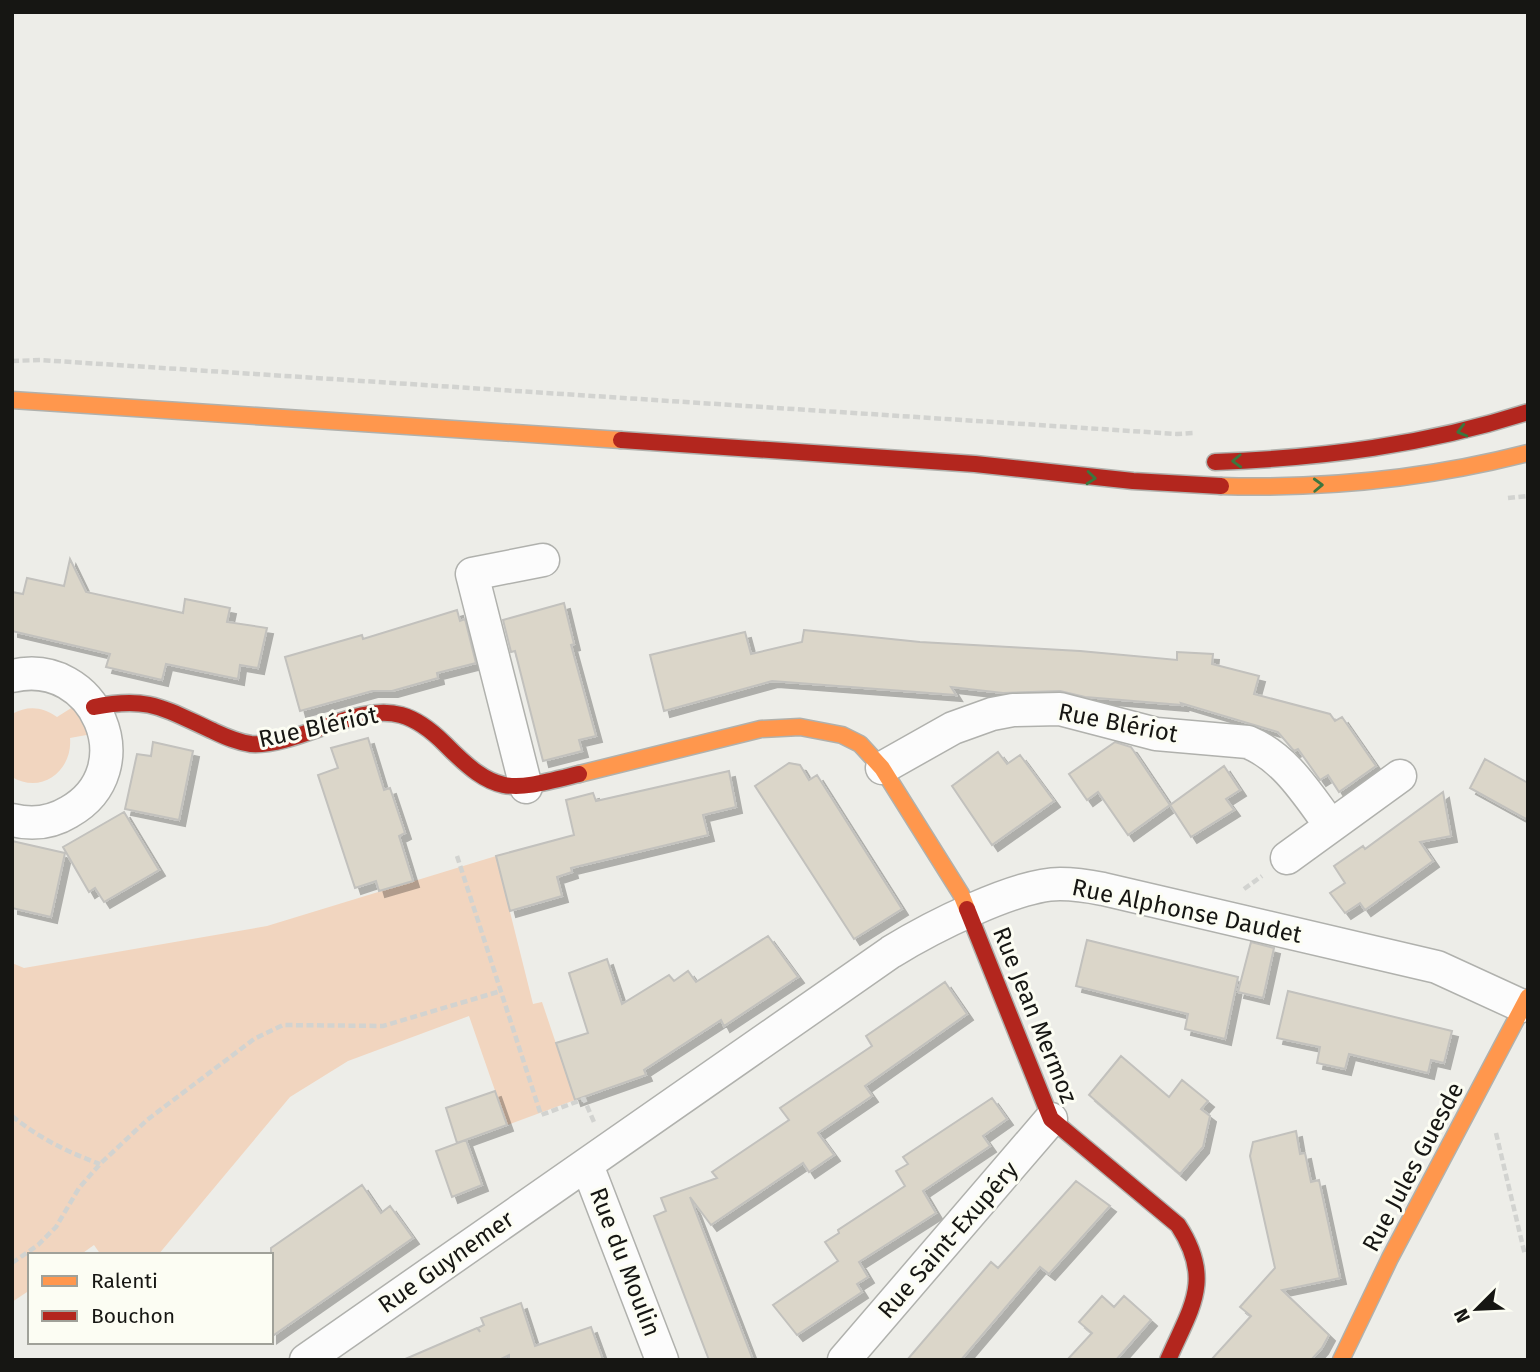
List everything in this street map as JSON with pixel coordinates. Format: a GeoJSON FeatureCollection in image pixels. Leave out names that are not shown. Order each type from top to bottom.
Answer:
{"type":"FeatureCollection","features":[{"type":"Feature","properties":{"kind":"main road"},"geometry":{"type":"LineString","coordinates":[[12,400],[975,464],[1090,478],[1228,487],[1371,482],[1478,465],[1528,453]]}},
{"type":"Feature","properties":{"kind":"main road"},"geometry":{"type":"LineString","coordinates":[[1196,462],[1274,459],[1364,450],[1457,433],[1528,412]]}},
{"type":"Feature","properties":{"kind":"main road"},"geometry":{"type":"LineString","coordinates":[[1478,465],[1528,462]]}},
{"type":"Feature","properties":{"kind":"main road"},"geometry":{"type":"LineString","coordinates":[[975,464],[1121,463]]}},
{"type":"Feature","properties":{"kind":"main road","name":"Rue Blériot"},"geometry":{"type":"LineString","coordinates":[[94,708],[123,701],[153,704],[236,741],[253,744],[283,739],[378,712],[393,712],[408,715],[422,723],[435,733],[465,766],[480,776],[510,787],[526,787],[741,733],[782,727],[842,735],[860,744],[882,768],[970,912]]}},
{"type":"Feature","properties":{"kind":"main road","name":"Rue Jean Mermoz"},"geometry":{"type":"LineString","coordinates":[[970,912],[1051,1119],[1178,1225],[1189,1238],[1197,1255],[1198,1286],[1167,1360]]}},
{"type":"Feature","properties":{"kind":"main road","name":"Rue Jules Guesde"},"geometry":{"type":"LineString","coordinates":[[1341,1360],[1390,1258],[1525,1001]]}},
{"type":"Feature","properties":{"kind":"street"},"geometry":{"type":"LineString","coordinates":[[526,787],[472,574],[543,560]]}},
{"type":"Feature","properties":{"kind":"street"},"geometry":{"type":"LineString","coordinates":[[12,676],[38,674],[60,679],[79,691],[94,708],[103,727],[106,747],[104,768],[96,787],[82,803],[65,815],[35,823],[12,820]]}},
{"type":"Feature","properties":{"kind":"street","name":"Rue Blériot"},"geometry":{"type":"LineString","coordinates":[[882,768],[933,738],[975,719],[1013,710],[1060,709],[1094,716],[1141,732],[1248,741],[1278,758],[1331,826]]}},
{"type":"Feature","properties":{"kind":"street"},"geometry":{"type":"LineString","coordinates":[[1287,858],[1400,776]]}},
{"type":"Feature","properties":{"kind":"street","name":"Rue Alphonse Daudet"},"geometry":{"type":"LineString","coordinates":[[597,1158],[891,952],[970,912],[1021,891],[1059,884],[1103,889],[1437,967],[1525,1001]]}},
{"type":"Feature","properties":{"kind":"street","name":"Rue Saint-Exupéry"},"geometry":{"type":"LineString","coordinates":[[844,1360],[1051,1119]]}},
{"type":"Feature","properties":{"kind":"street","name":"Rue Guynemer"},"geometry":{"type":"LineString","coordinates":[[306,1360],[597,1158]]}},
{"type":"Feature","properties":{"kind":"street","name":"Rue du Moulin"},"geometry":{"type":"LineString","coordinates":[[597,1158],[662,1360]]}},
{"type":"Feature","properties":{"kind":"path"},"geometry":{"type":"LineString","coordinates":[[12,360],[1177,434],[1205,432]]}},
{"type":"Feature","properties":{"kind":"path"},"geometry":{"type":"LineString","coordinates":[[457,856],[541,1115],[584,1099],[597,1158]]}},
{"type":"Feature","properties":{"kind":"path"},"geometry":{"type":"LineString","coordinates":[[1209,914],[1287,858]]}},
{"type":"Feature","properties":{"kind":"path"},"geometry":{"type":"LineString","coordinates":[[12,1263],[38,1245],[56,1227],[79,1188],[100,1164],[168,1104],[254,1039],[283,1025],[383,1026],[501,991]]}},
{"type":"Feature","properties":{"kind":"path"},"geometry":{"type":"LineString","coordinates":[[1484,1082],[1525,1255]]}},
{"type":"Feature","properties":{"kind":"path"},"geometry":{"type":"LineString","coordinates":[[12,1116],[36,1136],[100,1164]]}},
{"type":"Feature","properties":{"kind":"shaded area"},"geometry":{"type":"Polygon","coordinates":[[[76,705],[92,734],[70,738],[70,750],[61,769],[44,781],[34,783],[12,777],[12,714],[35,708],[57,717],[76,705]]]}},
{"type":"Feature","properties":{"kind":"shaded area"},"geometry":{"type":"Polygon","coordinates":[[[496,856],[533,1004],[542,1002],[575,1100],[507,1125],[469,1016],[348,1061],[290,1097],[160,1253],[100,1253],[94,1245],[83,1253],[28,1253],[28,1291],[12,1302],[12,963],[24,968],[267,926],[496,856]]]}},
{"type":"Feature","properties":{"kind":"building"},"geometry":{"type":"Polygon","coordinates":[[[70,559],[86,592],[183,613],[185,599],[230,608],[227,622],[267,628],[258,668],[240,665],[238,679],[166,664],[162,680],[106,667],[110,654],[12,631],[12,592],[23,594],[27,578],[64,586],[70,559]]]}},
{"type":"Feature","properties":{"kind":"building"},"geometry":{"type":"Polygon","coordinates":[[[564,603],[574,644],[571,645],[596,736],[579,740],[582,751],[543,761],[515,651],[511,652],[503,620],[564,603]]]}},
{"type":"Feature","properties":{"kind":"building"},"geometry":{"type":"Polygon","coordinates":[[[457,610],[460,621],[465,619],[476,663],[437,673],[438,678],[392,691],[372,691],[300,711],[285,657],[362,635],[363,639],[457,610]]]}},
{"type":"Feature","properties":{"kind":"building"},"geometry":{"type":"Polygon","coordinates":[[[804,630],[920,642],[1080,651],[1177,660],[1177,652],[1213,654],[1212,664],[1259,676],[1254,694],[1330,714],[1335,721],[1342,717],[1376,766],[1339,792],[1328,775],[1320,780],[1298,749],[1294,751],[1278,732],[1181,703],[1182,705],[1085,697],[1060,691],[1003,693],[951,687],[956,695],[772,681],[664,711],[650,655],[745,632],[751,654],[802,642],[804,630]]]}},
{"type":"Feature","properties":{"kind":"building"},"geometry":{"type":"Polygon","coordinates":[[[368,738],[384,790],[390,788],[405,833],[399,836],[413,881],[379,891],[376,881],[355,888],[318,775],[338,768],[331,748],[368,738]]]}},
{"type":"Feature","properties":{"kind":"building"},"geometry":{"type":"Polygon","coordinates":[[[153,742],[193,751],[179,820],[125,809],[137,754],[151,756],[153,742]]]}},
{"type":"Feature","properties":{"kind":"building"},"geometry":{"type":"Polygon","coordinates":[[[1115,742],[1131,747],[1170,805],[1128,835],[1098,792],[1087,800],[1069,774],[1115,742]]]}},
{"type":"Feature","properties":{"kind":"building"},"geometry":{"type":"Polygon","coordinates":[[[998,752],[1007,764],[1020,755],[1054,801],[992,845],[952,786],[998,752]]]}},
{"type":"Feature","properties":{"kind":"building"},"geometry":{"type":"Polygon","coordinates":[[[1485,759],[1528,783],[1528,820],[1470,788],[1485,759]]]}},
{"type":"Feature","properties":{"kind":"building"},"geometry":{"type":"Polygon","coordinates":[[[789,763],[800,765],[809,780],[817,775],[902,909],[854,939],[755,786],[789,763]]]}},
{"type":"Feature","properties":{"kind":"building"},"geometry":{"type":"Polygon","coordinates":[[[1224,766],[1240,790],[1226,799],[1234,810],[1191,837],[1170,805],[1224,766]]]}},
{"type":"Feature","properties":{"kind":"building"},"geometry":{"type":"Polygon","coordinates":[[[729,771],[736,807],[703,815],[708,835],[571,868],[572,872],[557,877],[562,896],[510,911],[496,856],[574,835],[566,800],[593,793],[596,801],[729,771]]]}},
{"type":"Feature","properties":{"kind":"building"},"geometry":{"type":"Polygon","coordinates":[[[1443,792],[1451,836],[1420,842],[1433,861],[1365,910],[1360,903],[1345,913],[1330,893],[1345,883],[1334,866],[1363,846],[1365,849],[1443,792]]]}},
{"type":"Feature","properties":{"kind":"building"},"geometry":{"type":"Polygon","coordinates":[[[124,812],[159,870],[104,902],[95,888],[89,892],[63,847],[124,812]]]}},
{"type":"Feature","properties":{"kind":"building"},"geometry":{"type":"Polygon","coordinates":[[[12,841],[65,853],[51,917],[12,908],[12,841]]]}},
{"type":"Feature","properties":{"kind":"building"},"geometry":{"type":"Polygon","coordinates":[[[768,936],[798,977],[724,1026],[721,1020],[644,1070],[646,1075],[575,1100],[556,1043],[588,1033],[569,973],[607,959],[622,1004],[669,975],[674,981],[688,971],[696,982],[768,936]]]}},
{"type":"Feature","properties":{"kind":"building"},"geometry":{"type":"Polygon","coordinates":[[[1087,940],[1238,977],[1225,1039],[1185,1029],[1188,1014],[1076,986],[1087,940]]]}},
{"type":"Feature","properties":{"kind":"building"},"geometry":{"type":"Polygon","coordinates":[[[1251,942],[1274,948],[1263,998],[1238,992],[1251,942]]]}},
{"type":"Feature","properties":{"kind":"building"},"geometry":{"type":"Polygon","coordinates":[[[945,982],[967,1014],[865,1086],[872,1096],[818,1133],[834,1155],[809,1172],[803,1163],[711,1225],[690,1197],[753,1360],[709,1360],[654,1216],[666,1211],[661,1198],[717,1178],[712,1172],[789,1120],[780,1108],[872,1046],[866,1036],[945,982]]]}},
{"type":"Feature","properties":{"kind":"building"},"geometry":{"type":"Polygon","coordinates":[[[1288,991],[1452,1031],[1444,1063],[1431,1060],[1428,1073],[1349,1054],[1345,1069],[1317,1063],[1320,1047],[1277,1038],[1288,991]]]}},
{"type":"Feature","properties":{"kind":"building"},"geometry":{"type":"Polygon","coordinates":[[[1121,1056],[1169,1097],[1182,1080],[1208,1101],[1201,1109],[1210,1116],[1203,1147],[1180,1174],[1089,1095],[1121,1056]]]}},
{"type":"Feature","properties":{"kind":"building"},"geometry":{"type":"Polygon","coordinates":[[[495,1091],[507,1125],[457,1143],[446,1108],[495,1091]]]}},
{"type":"Feature","properties":{"kind":"building"},"geometry":{"type":"Polygon","coordinates":[[[992,1098],[1007,1119],[983,1136],[990,1146],[923,1191],[936,1213],[859,1262],[868,1277],[857,1284],[862,1292],[797,1335],[773,1305],[838,1261],[825,1242],[839,1233],[838,1230],[905,1186],[896,1171],[908,1164],[903,1157],[992,1098]]]}},
{"type":"Feature","properties":{"kind":"building"},"geometry":{"type":"Polygon","coordinates":[[[1296,1131],[1300,1154],[1305,1153],[1311,1182],[1319,1180],[1340,1278],[1282,1290],[1329,1335],[1311,1360],[1211,1360],[1251,1316],[1240,1307],[1275,1268],[1250,1156],[1253,1142],[1296,1131]]]}},
{"type":"Feature","properties":{"kind":"building"},"geometry":{"type":"Polygon","coordinates":[[[466,1140],[482,1185],[452,1197],[436,1151],[466,1140]]]}},
{"type":"Feature","properties":{"kind":"building"},"geometry":{"type":"Polygon","coordinates":[[[1076,1181],[1110,1206],[1049,1274],[1040,1267],[961,1360],[907,1360],[991,1262],[998,1268],[1076,1181]]]}},
{"type":"Feature","properties":{"kind":"building"},"geometry":{"type":"Polygon","coordinates":[[[362,1185],[381,1213],[390,1206],[413,1238],[273,1336],[271,1248],[362,1185]]]}},
{"type":"Feature","properties":{"kind":"building"},"geometry":{"type":"Polygon","coordinates":[[[1102,1296],[1114,1307],[1124,1296],[1151,1320],[1116,1360],[1067,1360],[1092,1333],[1079,1322],[1102,1296]]]}},
{"type":"Feature","properties":{"kind":"building"},"geometry":{"type":"Polygon","coordinates":[[[521,1303],[535,1346],[591,1327],[603,1360],[509,1360],[509,1355],[499,1360],[403,1360],[477,1328],[480,1332],[478,1328],[484,1325],[481,1318],[521,1303]]]}},
{"type":"Feature","properties":{"kind":"traffic: slow"},"geometry":{"type":"LineString","coordinates":[[12,400],[621,440]]}},
{"type":"Feature","properties":{"kind":"traffic: slow"},"geometry":{"type":"LineString","coordinates":[[1221,486],[1299,486],[1414,476],[1528,453]]}},
{"type":"Feature","properties":{"kind":"traffic: slow"},"geometry":{"type":"LineString","coordinates":[[579,774],[761,729],[800,727],[842,735],[860,744],[882,768],[961,894],[967,909]]}},
{"type":"Feature","properties":{"kind":"traffic: slow"},"geometry":{"type":"LineString","coordinates":[[1341,1360],[1390,1258],[1528,997]]}},
{"type":"Feature","properties":{"kind":"traffic: jam"},"geometry":{"type":"LineString","coordinates":[[1215,462],[1373,448],[1451,433],[1528,412]]}},
{"type":"Feature","properties":{"kind":"traffic: jam"},"geometry":{"type":"LineString","coordinates":[[621,440],[975,464],[1133,481],[1221,486]]}},
{"type":"Feature","properties":{"kind":"traffic: jam"},"geometry":{"type":"LineString","coordinates":[[94,707],[128,703],[155,706],[230,739],[251,744],[288,739],[365,714],[401,715],[425,727],[463,761],[492,781],[520,786],[579,774]]}},
{"type":"Feature","properties":{"kind":"traffic: jam"},"geometry":{"type":"LineString","coordinates":[[967,909],[1051,1119],[1178,1225],[1189,1244],[1197,1278],[1195,1293],[1168,1360]]}}]}
